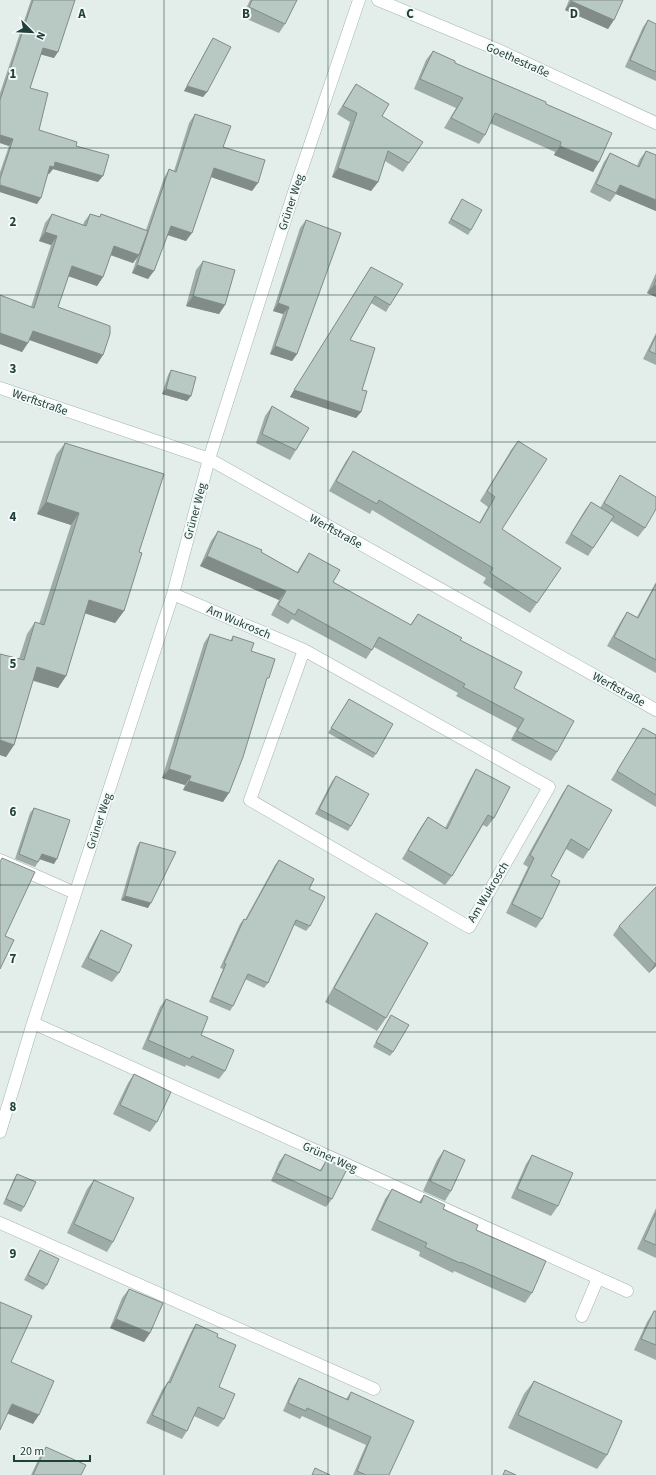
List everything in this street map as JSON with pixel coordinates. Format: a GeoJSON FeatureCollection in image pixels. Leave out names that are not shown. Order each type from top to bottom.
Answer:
{"type":"FeatureCollection","features":[{"type":"Feature","properties":{"kind":"street","name":"Grüner Weg"},"geometry":{"type":"LineString","coordinates":[[0,1132],[75,893],[174,594],[209,459],[295,189],[359,0]]}},
{"type":"Feature","properties":{"kind":"street","name":"Goethestraße"},"geometry":{"type":"LineString","coordinates":[[378,0],[496,50],[656,123]]}},
{"type":"Feature","properties":{"kind":"street","name":"Werftstraße"},"geometry":{"type":"LineString","coordinates":[[0,388],[209,459],[656,710]]}},
{"type":"Feature","properties":{"kind":"street","name":"Am Wukrosch"},"geometry":{"type":"LineString","coordinates":[[174,594],[304,650],[549,787],[469,927],[250,800],[304,650]]}},
{"type":"Feature","properties":{"kind":"street"},"geometry":{"type":"LineString","coordinates":[[0,860],[75,893]]}},
{"type":"Feature","properties":{"kind":"street","name":"Grüner Weg"},"geometry":{"type":"LineString","coordinates":[[33,1023],[627,1291]]}},
{"type":"Feature","properties":{"kind":"street"},"geometry":{"type":"LineString","coordinates":[[0,1223],[374,1389]]}},
{"type":"Feature","properties":{"kind":"street"},"geometry":{"type":"LineString","coordinates":[[582,1316],[598,1278]]}},
{"type":"Feature","properties":{"kind":"building"},"geometry":{"type":"Polygon","coordinates":[[[33,0],[75,0],[58,52],[43,48],[30,88],[48,93],[39,130],[77,142],[76,146],[109,155],[103,176],[55,162],[54,167],[50,166],[41,198],[0,185],[0,179],[13,139],[0,135],[0,100],[33,0]]]}},
{"type":"Feature","properties":{"kind":"building"},"geometry":{"type":"Polygon","coordinates":[[[252,0],[297,0],[285,24],[249,7],[252,0]]]}},
{"type":"Feature","properties":{"kind":"building"},"geometry":{"type":"Polygon","coordinates":[[[571,0],[623,0],[614,20],[571,0]]]}},
{"type":"Feature","properties":{"kind":"building"},"geometry":{"type":"Polygon","coordinates":[[[648,20],[656,24],[656,72],[630,60],[648,20]]]}},
{"type":"Feature","properties":{"kind":"building"},"geometry":{"type":"Polygon","coordinates":[[[213,38],[231,47],[207,92],[187,86],[213,38]]]}},
{"type":"Feature","properties":{"kind":"building"},"geometry":{"type":"Polygon","coordinates":[[[433,51],[455,61],[455,63],[546,102],[546,104],[612,133],[599,162],[560,146],[561,142],[495,113],[485,135],[451,118],[463,98],[420,79],[433,51]]]}},
{"type":"Feature","properties":{"kind":"building"},"geometry":{"type":"Polygon","coordinates":[[[356,84],[389,104],[382,116],[423,142],[409,163],[388,151],[378,182],[338,168],[357,113],[343,106],[356,84]]]}},
{"type":"Feature","properties":{"kind":"building"},"geometry":{"type":"Polygon","coordinates":[[[195,114],[231,126],[223,147],[265,160],[258,183],[214,168],[192,233],[171,226],[154,271],[137,265],[169,169],[176,172],[195,114]]]}},
{"type":"Feature","properties":{"kind":"building"},"geometry":{"type":"Polygon","coordinates":[[[646,151],[656,155],[656,200],[620,185],[616,193],[596,184],[610,153],[639,167],[646,151]]]}},
{"type":"Feature","properties":{"kind":"building"},"geometry":{"type":"Polygon","coordinates":[[[462,199],[482,210],[471,230],[451,219],[462,199]]]}},
{"type":"Feature","properties":{"kind":"building"},"geometry":{"type":"Polygon","coordinates":[[[52,214],[86,226],[90,214],[100,217],[101,214],[148,231],[139,255],[114,246],[103,277],[72,266],[58,307],[110,326],[110,334],[103,355],[33,331],[28,343],[0,333],[0,295],[34,308],[57,236],[45,232],[52,214]]]}},
{"type":"Feature","properties":{"kind":"building"},"geometry":{"type":"Polygon","coordinates":[[[306,220],[341,233],[297,354],[275,346],[289,307],[278,303],[306,220]]]}},
{"type":"Feature","properties":{"kind":"building"},"geometry":{"type":"Polygon","coordinates":[[[203,261],[235,270],[225,305],[193,296],[203,261]]]}},
{"type":"Feature","properties":{"kind":"building"},"geometry":{"type":"Polygon","coordinates":[[[371,267],[403,284],[390,305],[375,296],[350,340],[375,348],[362,390],[367,391],[361,412],[294,390],[371,267]]]}},
{"type":"Feature","properties":{"kind":"building"},"geometry":{"type":"Polygon","coordinates":[[[656,336],[656,354],[649,351],[656,336]]]}},
{"type":"Feature","properties":{"kind":"building"},"geometry":{"type":"Polygon","coordinates":[[[171,370],[196,377],[191,396],[166,389],[171,370]]]}},
{"type":"Feature","properties":{"kind":"building"},"geometry":{"type":"Polygon","coordinates":[[[272,406],[309,428],[296,450],[262,434],[272,406]]]}},
{"type":"Feature","properties":{"kind":"building"},"geometry":{"type":"Polygon","coordinates":[[[518,441],[547,459],[502,529],[561,568],[537,603],[490,573],[493,568],[379,500],[377,504],[336,481],[353,451],[480,523],[495,497],[487,491],[518,441]]]}},
{"type":"Feature","properties":{"kind":"building"},"geometry":{"type":"Polygon","coordinates":[[[65,443],[164,474],[139,552],[142,553],[124,611],[89,600],[66,676],[37,667],[14,745],[0,740],[0,654],[24,660],[35,622],[44,625],[79,513],[46,502],[65,443]]]}},
{"type":"Feature","properties":{"kind":"building"},"geometry":{"type":"Polygon","coordinates":[[[620,475],[656,497],[656,509],[645,528],[604,503],[620,475]]]}},
{"type":"Feature","properties":{"kind":"building"},"geometry":{"type":"Polygon","coordinates":[[[591,502],[614,516],[593,548],[571,534],[591,502]]]}},
{"type":"Feature","properties":{"kind":"building"},"geometry":{"type":"Polygon","coordinates":[[[218,531],[262,550],[261,552],[298,573],[309,553],[340,570],[333,582],[411,625],[418,614],[462,638],[460,640],[522,672],[514,688],[574,721],[557,752],[517,731],[524,719],[463,687],[465,684],[379,637],[372,650],[298,609],[295,615],[278,605],[286,591],[207,556],[218,531]]]}},
{"type":"Feature","properties":{"kind":"building"},"geometry":{"type":"Polygon","coordinates":[[[656,584],[656,660],[614,637],[627,612],[638,618],[656,584]]]}},
{"type":"Feature","properties":{"kind":"building"},"geometry":{"type":"Polygon","coordinates":[[[210,634],[232,641],[233,636],[254,643],[251,651],[275,659],[269,678],[267,678],[243,757],[229,793],[189,781],[191,776],[169,769],[210,634]]]}},
{"type":"Feature","properties":{"kind":"building"},"geometry":{"type":"Polygon","coordinates":[[[349,699],[393,724],[376,754],[331,728],[349,699]]]}},
{"type":"Feature","properties":{"kind":"building"},"geometry":{"type":"Polygon","coordinates":[[[643,728],[656,735],[656,795],[617,771],[643,728]]]}},
{"type":"Feature","properties":{"kind":"building"},"geometry":{"type":"Polygon","coordinates":[[[476,769],[510,787],[494,818],[488,815],[452,876],[408,850],[428,817],[447,829],[476,769]]]}},
{"type":"Feature","properties":{"kind":"building"},"geometry":{"type":"Polygon","coordinates":[[[336,776],[369,794],[351,826],[319,809],[336,776]]]}},
{"type":"Feature","properties":{"kind":"building"},"geometry":{"type":"Polygon","coordinates":[[[568,785],[612,810],[589,850],[571,839],[551,876],[560,881],[542,919],[512,904],[534,858],[530,855],[568,785]]]}},
{"type":"Feature","properties":{"kind":"building"},"geometry":{"type":"Polygon","coordinates":[[[34,808],[70,820],[57,859],[42,854],[38,862],[19,854],[34,808]]]}},
{"type":"Feature","properties":{"kind":"building"},"geometry":{"type":"Polygon","coordinates":[[[140,842],[176,852],[151,903],[125,896],[140,842]]]}},
{"type":"Feature","properties":{"kind":"building"},"geometry":{"type":"Polygon","coordinates":[[[2,858],[35,872],[5,936],[14,940],[0,969],[0,862],[2,858]]]}},
{"type":"Feature","properties":{"kind":"building"},"geometry":{"type":"Polygon","coordinates":[[[279,860],[314,879],[309,889],[325,897],[310,926],[296,920],[268,983],[248,974],[233,1006],[212,997],[226,964],[224,963],[244,919],[246,920],[279,860]]]}},
{"type":"Feature","properties":{"kind":"building"},"geometry":{"type":"Polygon","coordinates":[[[656,887],[656,963],[655,964],[619,926],[656,887]]]}},
{"type":"Feature","properties":{"kind":"building"},"geometry":{"type":"Polygon","coordinates":[[[376,913],[428,943],[386,1018],[334,988],[376,913]]]}},
{"type":"Feature","properties":{"kind":"building"},"geometry":{"type":"Polygon","coordinates":[[[101,930],[132,945],[119,973],[88,958],[101,930]]]}},
{"type":"Feature","properties":{"kind":"building"},"geometry":{"type":"Polygon","coordinates":[[[166,999],[208,1017],[201,1035],[234,1050],[225,1071],[192,1056],[190,1059],[148,1040],[166,999]]]}},
{"type":"Feature","properties":{"kind":"building"},"geometry":{"type":"Polygon","coordinates":[[[391,1015],[409,1025],[393,1052],[376,1042],[391,1015]]]}},
{"type":"Feature","properties":{"kind":"building"},"geometry":{"type":"Polygon","coordinates":[[[134,1074],[171,1092],[157,1122],[120,1105],[134,1074]]]}},
{"type":"Feature","properties":{"kind":"building"},"geometry":{"type":"Polygon","coordinates":[[[444,1150],[465,1160],[451,1191],[430,1181],[444,1150]]]}},
{"type":"Feature","properties":{"kind":"building"},"geometry":{"type":"Polygon","coordinates":[[[285,1154],[321,1171],[327,1159],[347,1169],[332,1199],[276,1173],[285,1154]]]}},
{"type":"Feature","properties":{"kind":"building"},"geometry":{"type":"Polygon","coordinates":[[[532,1155],[573,1173],[558,1206],[517,1189],[532,1155]]]}},
{"type":"Feature","properties":{"kind":"building"},"geometry":{"type":"Polygon","coordinates":[[[17,1174],[36,1182],[24,1207],[6,1199],[17,1174]]]}},
{"type":"Feature","properties":{"kind":"building"},"geometry":{"type":"Polygon","coordinates":[[[94,1180],[134,1198],[113,1242],[74,1224],[94,1180]]]}},
{"type":"Feature","properties":{"kind":"building"},"geometry":{"type":"Polygon","coordinates":[[[392,1189],[421,1203],[424,1195],[445,1205],[443,1209],[478,1225],[476,1230],[546,1261],[532,1293],[425,1247],[427,1243],[377,1220],[392,1189]]]}},
{"type":"Feature","properties":{"kind":"building"},"geometry":{"type":"Polygon","coordinates":[[[656,1213],[656,1245],[644,1240],[656,1213]]]}},
{"type":"Feature","properties":{"kind":"building"},"geometry":{"type":"Polygon","coordinates":[[[40,1250],[59,1259],[47,1285],[28,1275],[40,1250]]]}},
{"type":"Feature","properties":{"kind":"building"},"geometry":{"type":"Polygon","coordinates":[[[129,1289],[163,1303],[150,1333],[116,1319],[129,1289]]]}},
{"type":"Feature","properties":{"kind":"building"},"geometry":{"type":"Polygon","coordinates":[[[0,1302],[32,1316],[11,1362],[54,1381],[39,1415],[12,1404],[0,1430],[0,1302]]]}},
{"type":"Feature","properties":{"kind":"building"},"geometry":{"type":"Polygon","coordinates":[[[654,1311],[656,1311],[656,1345],[641,1339],[654,1311]]]}},
{"type":"Feature","properties":{"kind":"building"},"geometry":{"type":"Polygon","coordinates":[[[196,1324],[218,1334],[217,1337],[236,1345],[219,1387],[235,1394],[224,1419],[198,1407],[187,1431],[152,1415],[168,1382],[170,1383],[196,1324]]]}},
{"type":"Feature","properties":{"kind":"building"},"geometry":{"type":"Polygon","coordinates":[[[299,1378],[348,1400],[351,1392],[414,1421],[389,1475],[366,1475],[357,1471],[371,1437],[307,1408],[306,1411],[288,1403],[299,1378]]]}},
{"type":"Feature","properties":{"kind":"building"},"geometry":{"type":"Polygon","coordinates":[[[534,1381],[622,1421],[607,1455],[518,1415],[534,1381]]]}},
{"type":"Feature","properties":{"kind":"building"},"geometry":{"type":"Polygon","coordinates":[[[46,1447],[86,1465],[81,1475],[33,1475],[46,1447]]]}},
{"type":"Feature","properties":{"kind":"building"},"geometry":{"type":"Polygon","coordinates":[[[315,1468],[330,1475],[312,1475],[315,1468]]]}},
{"type":"Feature","properties":{"kind":"building"},"geometry":{"type":"Polygon","coordinates":[[[505,1470],[516,1475],[503,1475],[505,1470]]]}}]}
